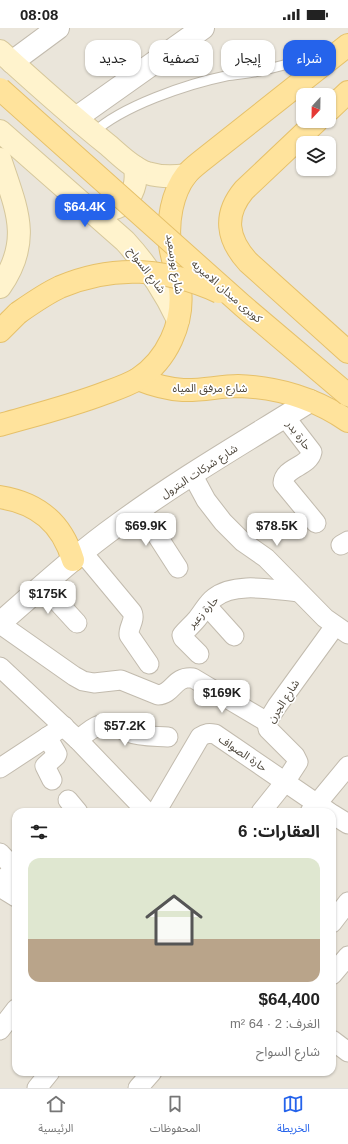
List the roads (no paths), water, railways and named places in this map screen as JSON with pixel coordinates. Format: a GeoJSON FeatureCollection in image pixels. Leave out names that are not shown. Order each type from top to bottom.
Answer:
{"type":"FeatureCollection","features":[{"type":"Feature","properties":{"kind":"main road","name":"شارع بورسعيد"},"geometry":{"type":"LineString","coordinates":[[0,425],[91,398],[138,379],[150,370],[168,347],[178,320],[180,291],[170,244],[169,226],[172,208],[186,175],[200,162],[348,45]]}},
{"type":"Feature","properties":{"kind":"main road"},"geometry":{"type":"LineString","coordinates":[[6,57],[93,133],[135,167],[147,173],[160,176],[173,177],[186,175]]}},
{"type":"Feature","properties":{"kind":"main road","name":"كوبرى ميدان الاميريه"},"geometry":{"type":"LineString","coordinates":[[0,89],[243,306],[348,395]]}},
{"type":"Feature","properties":{"kind":"main road"},"geometry":{"type":"LineString","coordinates":[[336,103],[348,92]]}},
{"type":"Feature","properties":{"kind":"main road"},"geometry":{"type":"LineString","coordinates":[[310,128],[236,199],[230,220],[231,231],[234,243],[248,262],[348,352]]}},
{"type":"Feature","properties":{"kind":"main road","name":"شارع السواح"},"geometry":{"type":"LineString","coordinates":[[0,131],[125,241],[142,259],[160,285],[178,320]]}},
{"type":"Feature","properties":{"kind":"main road"},"geometry":{"type":"LineString","coordinates":[[0,159],[18,214],[20,230],[14,261],[8,276],[0,287]]}},
{"type":"Feature","properties":{"kind":"main road"},"geometry":{"type":"LineString","coordinates":[[85,205],[102,211],[111,210],[127,201],[132,194],[135,185],[135,167]]}},
{"type":"Feature","properties":{"kind":"main road"},"geometry":{"type":"LineString","coordinates":[[0,331],[18,313],[38,299],[59,288],[93,277],[129,272],[153,272],[177,276],[194,281],[222,293],[243,306]]}},
{"type":"Feature","properties":{"kind":"main road","name":"شارع مرفق المياه"},"geometry":{"type":"LineString","coordinates":[[138,379],[160,387],[184,390],[240,386],[283,392],[310,400],[348,421]]}},
{"type":"Feature","properties":{"kind":"main road"},"geometry":{"type":"LineString","coordinates":[[0,497],[24,503],[46,516],[63,536],[69,548],[78,557]]}},
{"type":"Feature","properties":{"kind":"street"},"geometry":{"type":"LineString","coordinates":[[6,57],[58,28]]}},
{"type":"Feature","properties":{"kind":"street"},"geometry":{"type":"LineString","coordinates":[[76,118],[203,28]]}},
{"type":"Feature","properties":{"kind":"street","name":"شارع شركات البترول"},"geometry":{"type":"LineString","coordinates":[[0,624],[43,586],[119,524],[192,474],[310,400]]}},
{"type":"Feature","properties":{"kind":"street","name":"حارة بدر"},"geometry":{"type":"LineString","coordinates":[[285,417],[312,452],[310,458],[285,475],[283,483],[316,523]]}},
{"type":"Feature","properties":{"kind":"street"},"geometry":{"type":"LineString","coordinates":[[192,474],[206,500],[223,522],[243,542],[266,558],[315,609],[342,630]]}},
{"type":"Feature","properties":{"kind":"street"},"geometry":{"type":"LineString","coordinates":[[140,509],[178,568]]}},
{"type":"Feature","properties":{"kind":"street"},"geometry":{"type":"LineString","coordinates":[[78,557],[132,612],[134,619],[129,635],[149,664]]}},
{"type":"Feature","properties":{"kind":"street"},"geometry":{"type":"LineString","coordinates":[[43,586],[77,623]]}},
{"type":"Feature","properties":{"kind":"street","name":"حارة زعير"},"geometry":{"type":"LineString","coordinates":[[199,654],[183,638],[182,635],[196,621],[214,598],[224,592],[246,588],[299,592]]}},
{"type":"Feature","properties":{"kind":"street"},"geometry":{"type":"LineString","coordinates":[[207,606],[234,636]]}},
{"type":"Feature","properties":{"kind":"street"},"geometry":{"type":"LineString","coordinates":[[0,624],[83,681],[94,683],[121,680],[158,695],[163,695],[179,681],[185,678],[192,678],[267,722]]}},
{"type":"Feature","properties":{"kind":"street","name":"شارع الجرن"},"geometry":{"type":"LineString","coordinates":[[264,808],[285,782],[296,765],[297,758],[268,729],[267,722],[277,706],[342,630]]}},
{"type":"Feature","properties":{"kind":"street"},"geometry":{"type":"LineString","coordinates":[[0,667],[64,726],[142,808]]}},
{"type":"Feature","properties":{"kind":"street"},"geometry":{"type":"LineString","coordinates":[[78,740],[94,728],[104,724],[115,726],[128,732],[141,735],[168,737]]}},
{"type":"Feature","properties":{"kind":"street"},"geometry":{"type":"LineString","coordinates":[[0,768],[64,726]]}},
{"type":"Feature","properties":{"kind":"street","name":"حارة الصواف"},"geometry":{"type":"LineString","coordinates":[[158,808],[200,737],[210,733],[215,734],[285,782],[319,808]]}},
{"type":"Feature","properties":{"kind":"street"},"geometry":{"type":"LineString","coordinates":[[47,737],[57,754],[45,766],[52,780]]}},
{"type":"Feature","properties":{"kind":"street"},"geometry":{"type":"LineString","coordinates":[[323,808],[348,766]]}},
{"type":"Feature","properties":{"kind":"street","name":"حارة الصواف"},"geometry":{"type":"LineString","coordinates":[[336,818],[348,824]]}},
{"type":"Feature","properties":{"kind":"street"},"geometry":{"type":"LineString","coordinates":[[0,853],[12,865]]}},
{"type":"Feature","properties":{"kind":"street"},"geometry":{"type":"LineString","coordinates":[[0,882],[12,871]]}},
{"type":"Feature","properties":{"kind":"street"},"geometry":{"type":"LineString","coordinates":[[0,887],[12,895]]}},
{"type":"Feature","properties":{"kind":"street"},"geometry":{"type":"LineString","coordinates":[[336,918],[348,902]]}},
{"type":"Feature","properties":{"kind":"street"},"geometry":{"type":"LineString","coordinates":[[336,970],[348,956]]}},
{"type":"Feature","properties":{"kind":"street"},"geometry":{"type":"LineString","coordinates":[[0,1030],[12,1014]]}},
{"type":"Feature","properties":{"kind":"street"},"geometry":{"type":"LineString","coordinates":[[336,1043],[348,1052]]}},
{"type":"Feature","properties":{"kind":"street"},"geometry":{"type":"LineString","coordinates":[[37,1088],[47,1076]]}},
{"type":"Feature","properties":{"kind":"lane","name":"شارع بورسعيد"},"geometry":{"type":"LineString","coordinates":[[93,133],[102,125],[131,109],[162,96],[220,78],[257,72],[288,64],[348,45]]}}]}
